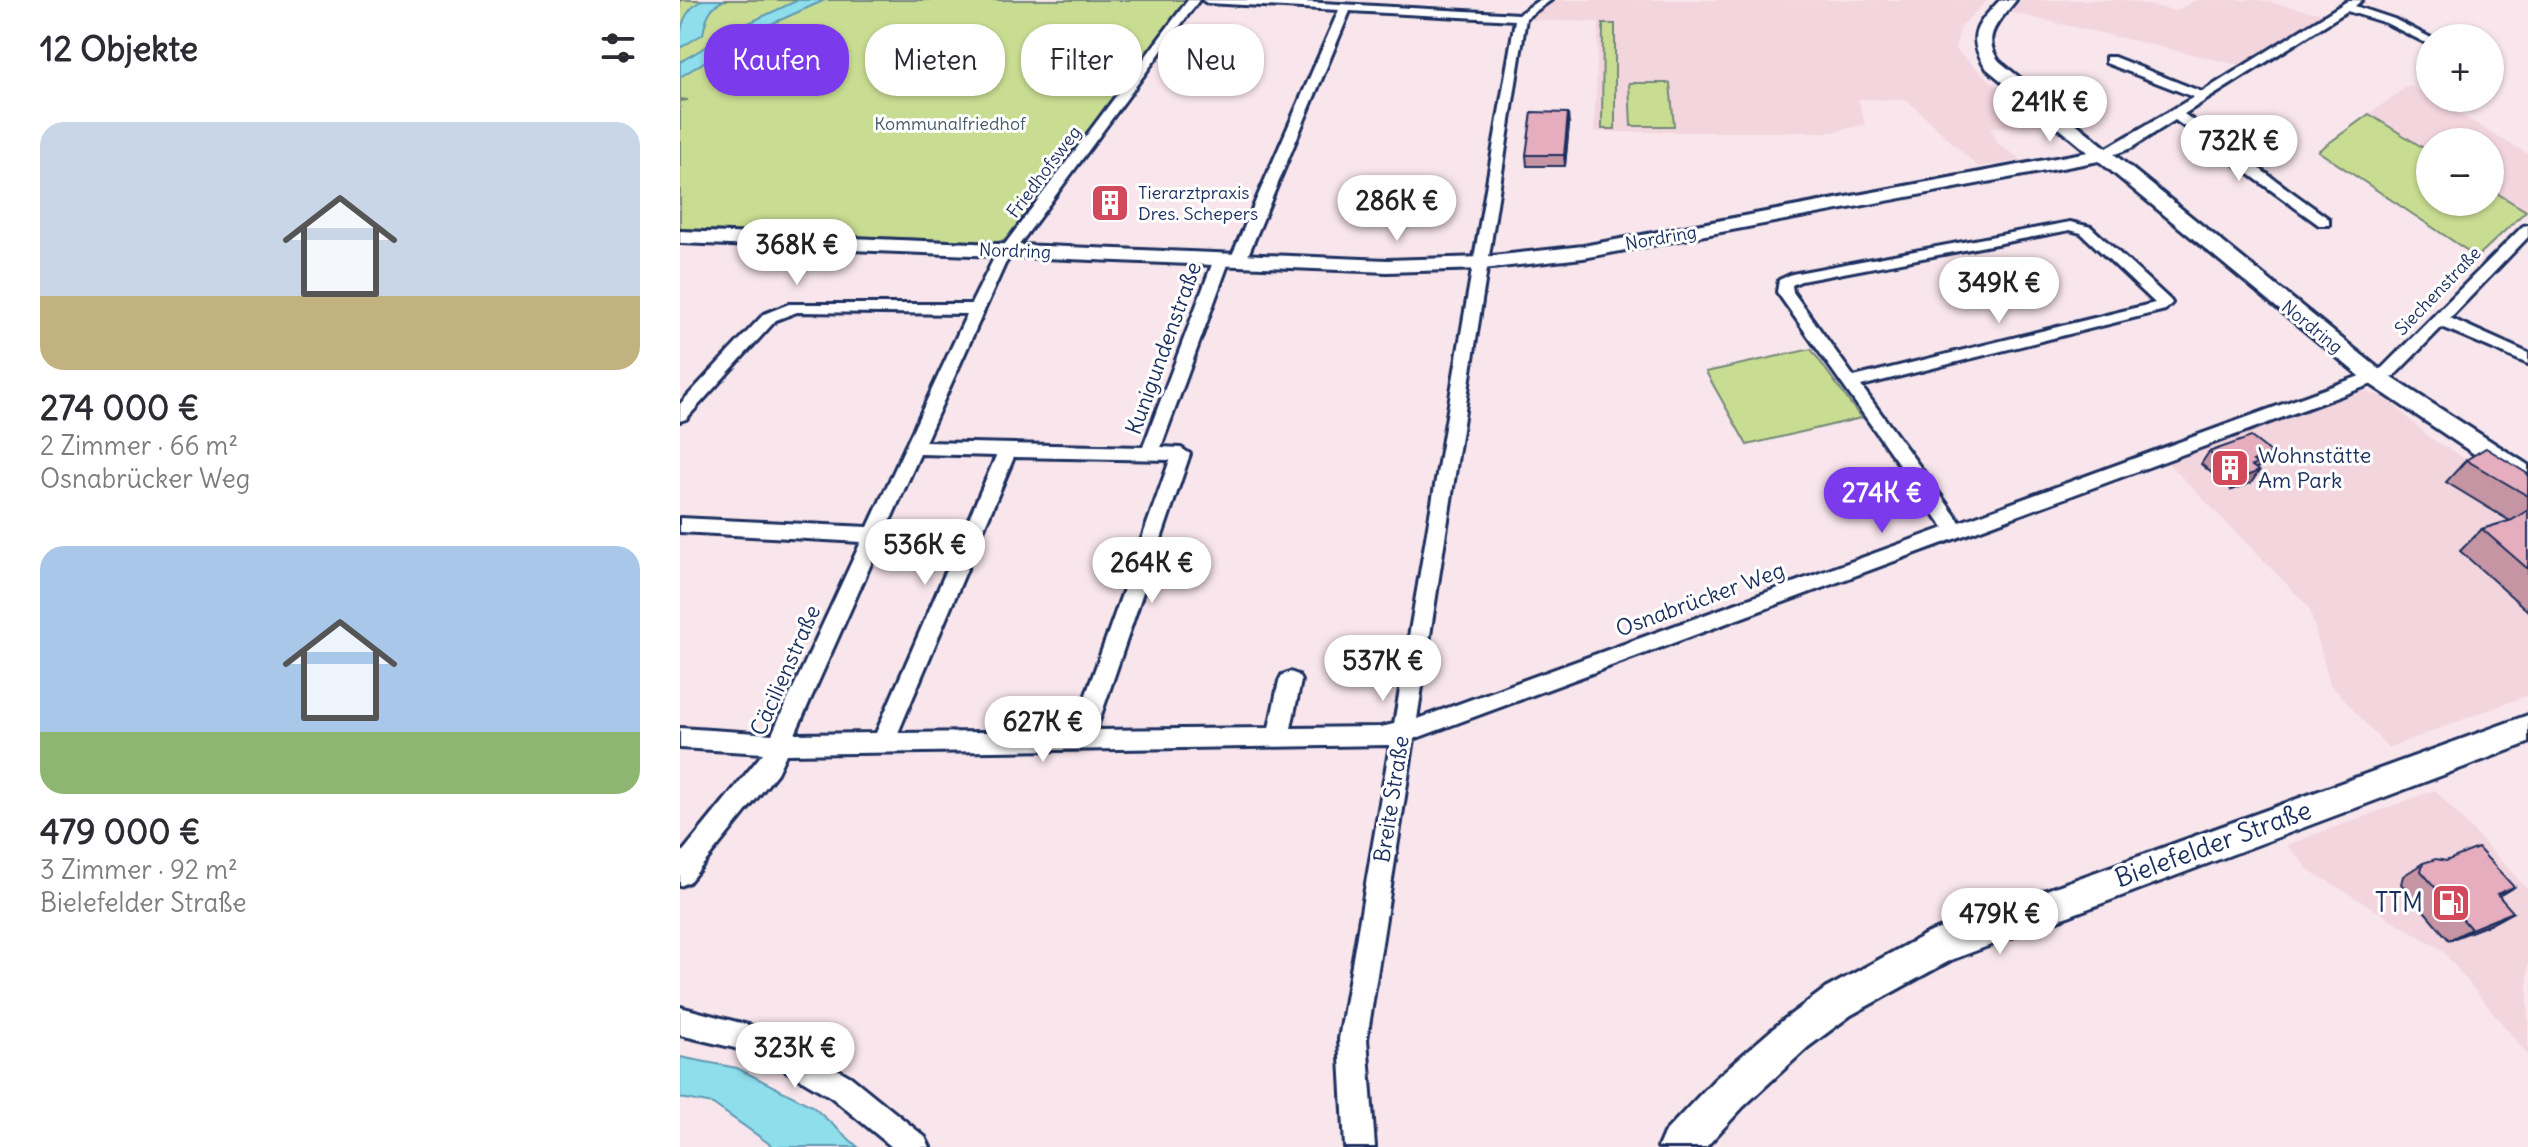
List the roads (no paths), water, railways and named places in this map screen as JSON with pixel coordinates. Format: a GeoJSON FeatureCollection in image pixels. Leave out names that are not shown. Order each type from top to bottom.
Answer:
{"type":"FeatureCollection","features":[{"type":"Feature","properties":{"kind":"main road"},"geometry":{"type":"LineString","coordinates":[[2008,0],[1982,32],[1979,41],[1983,53],[1993,65],[2102,155]]}},
{"type":"Feature","properties":{"kind":"main road","name":"Nordring"},"geometry":{"type":"LineString","coordinates":[[680,237],[1387,266],[1483,263],[1583,252],[2102,155],[2375,377],[2528,477]]}},
{"type":"Feature","properties":{"kind":"main road","name":"Bielefelder Straße"},"geometry":{"type":"LineString","coordinates":[[1678,1147],[1736,1086],[1795,1034],[1838,1002],[1941,946],[2528,729]]}},
{"type":"Feature","properties":{"kind":"street","name":"Friedhofsweg"},"geometry":{"type":"LineString","coordinates":[[1008,251],[1194,0]]}},
{"type":"Feature","properties":{"kind":"street"},"geometry":{"type":"LineString","coordinates":[[1207,0],[1326,3],[1346,7],[1521,17],[1546,0]]}},
{"type":"Feature","properties":{"kind":"street"},"geometry":{"type":"LineString","coordinates":[[2102,155],[2126,145],[2352,3],[2416,35]]}},
{"type":"Feature","properties":{"kind":"street","name":"Kunigundenstraße"},"geometry":{"type":"LineString","coordinates":[[1081,741],[1181,454],[1150,453],[1230,260],[1346,7]]}},
{"type":"Feature","properties":{"kind":"street","name":"Breite Straße"},"geometry":{"type":"LineString","coordinates":[[1360,1147],[1353,1039],[1483,263],[1521,17]]}},
{"type":"Feature","properties":{"kind":"street"},"geometry":{"type":"LineString","coordinates":[[2110,60],[2202,96]]}},
{"type":"Feature","properties":{"kind":"street"},"geometry":{"type":"LineString","coordinates":[[2172,114],[2184,119],[2324,222]]}},
{"type":"Feature","properties":{"kind":"street"},"geometry":{"type":"LineString","coordinates":[[1851,383],[2159,307],[2164,303],[2086,230],[2070,226],[1780,280],[1785,292],[1956,531]]}},
{"type":"Feature","properties":{"kind":"street","name":"Siechenstraße"},"geometry":{"type":"LineString","coordinates":[[2375,377],[2388,372],[2528,229]]}},
{"type":"Feature","properties":{"kind":"street","name":"Cäcilienstraße"},"geometry":{"type":"LineString","coordinates":[[680,874],[769,766],[976,309],[998,263],[1008,251]]}},
{"type":"Feature","properties":{"kind":"street"},"geometry":{"type":"LineString","coordinates":[[680,415],[770,317],[795,307],[976,309]]}},
{"type":"Feature","properties":{"kind":"street"},"geometry":{"type":"LineString","coordinates":[[2438,319],[2528,359]]}},
{"type":"Feature","properties":{"kind":"street","name":"Osnabrücker Weg"},"geometry":{"type":"LineString","coordinates":[[680,738],[778,744],[1381,737],[1431,725],[2375,377]]}},
{"type":"Feature","properties":{"kind":"street"},"geometry":{"type":"LineString","coordinates":[[913,448],[1150,453]]}},
{"type":"Feature","properties":{"kind":"street"},"geometry":{"type":"LineString","coordinates":[[883,742],[1007,451]]}},
{"type":"Feature","properties":{"kind":"street"},"geometry":{"type":"LineString","coordinates":[[680,525],[872,535]]}},
{"type":"Feature","properties":{"kind":"street"},"geometry":{"type":"LineString","coordinates":[[1278,738],[1290,681]]}},
{"type":"Feature","properties":{"kind":"street"},"geometry":{"type":"LineString","coordinates":[[680,1021],[761,1041],[841,1087],[915,1147]]}},
{"type":"Feature","properties":{"kind":"water"},"geometry":{"type":"Polygon","coordinates":[[[702,0],[725,0],[709,13],[703,34],[680,48],[684,20],[702,0]]]}},
{"type":"Feature","properties":{"kind":"water"},"geometry":{"type":"Polygon","coordinates":[[[798,0],[825,0],[771,24],[747,24],[798,0]]]}},
{"type":"Feature","properties":{"kind":"water"},"geometry":{"type":"Polygon","coordinates":[[[704,48],[704,62],[680,77],[680,62],[704,48]]]}},
{"type":"Feature","properties":{"kind":"water"},"geometry":{"type":"Polygon","coordinates":[[[680,1057],[737,1068],[812,1106],[858,1147],[774,1147],[713,1104],[680,1098],[680,1057]]]}},
{"type":"Feature","properties":{"kind":"place","name":"Tierarztpraxis Dres. Schepers"},"geometry":{"type":"Point","coordinates":[1110,203]}},
{"type":"Feature","properties":{"kind":"place","name":"Wohnstätte Am Park"},"geometry":{"type":"Point","coordinates":[2230,468]}},
{"type":"Feature","properties":{"kind":"place","name":"TTM"},"geometry":{"type":"Point","coordinates":[2451,903]}},
{"type":"Feature","properties":{"kind":"park label","name":"Kommunalfriedhof"},"geometry":{"type":"Point","coordinates":[950,124]}}]}
